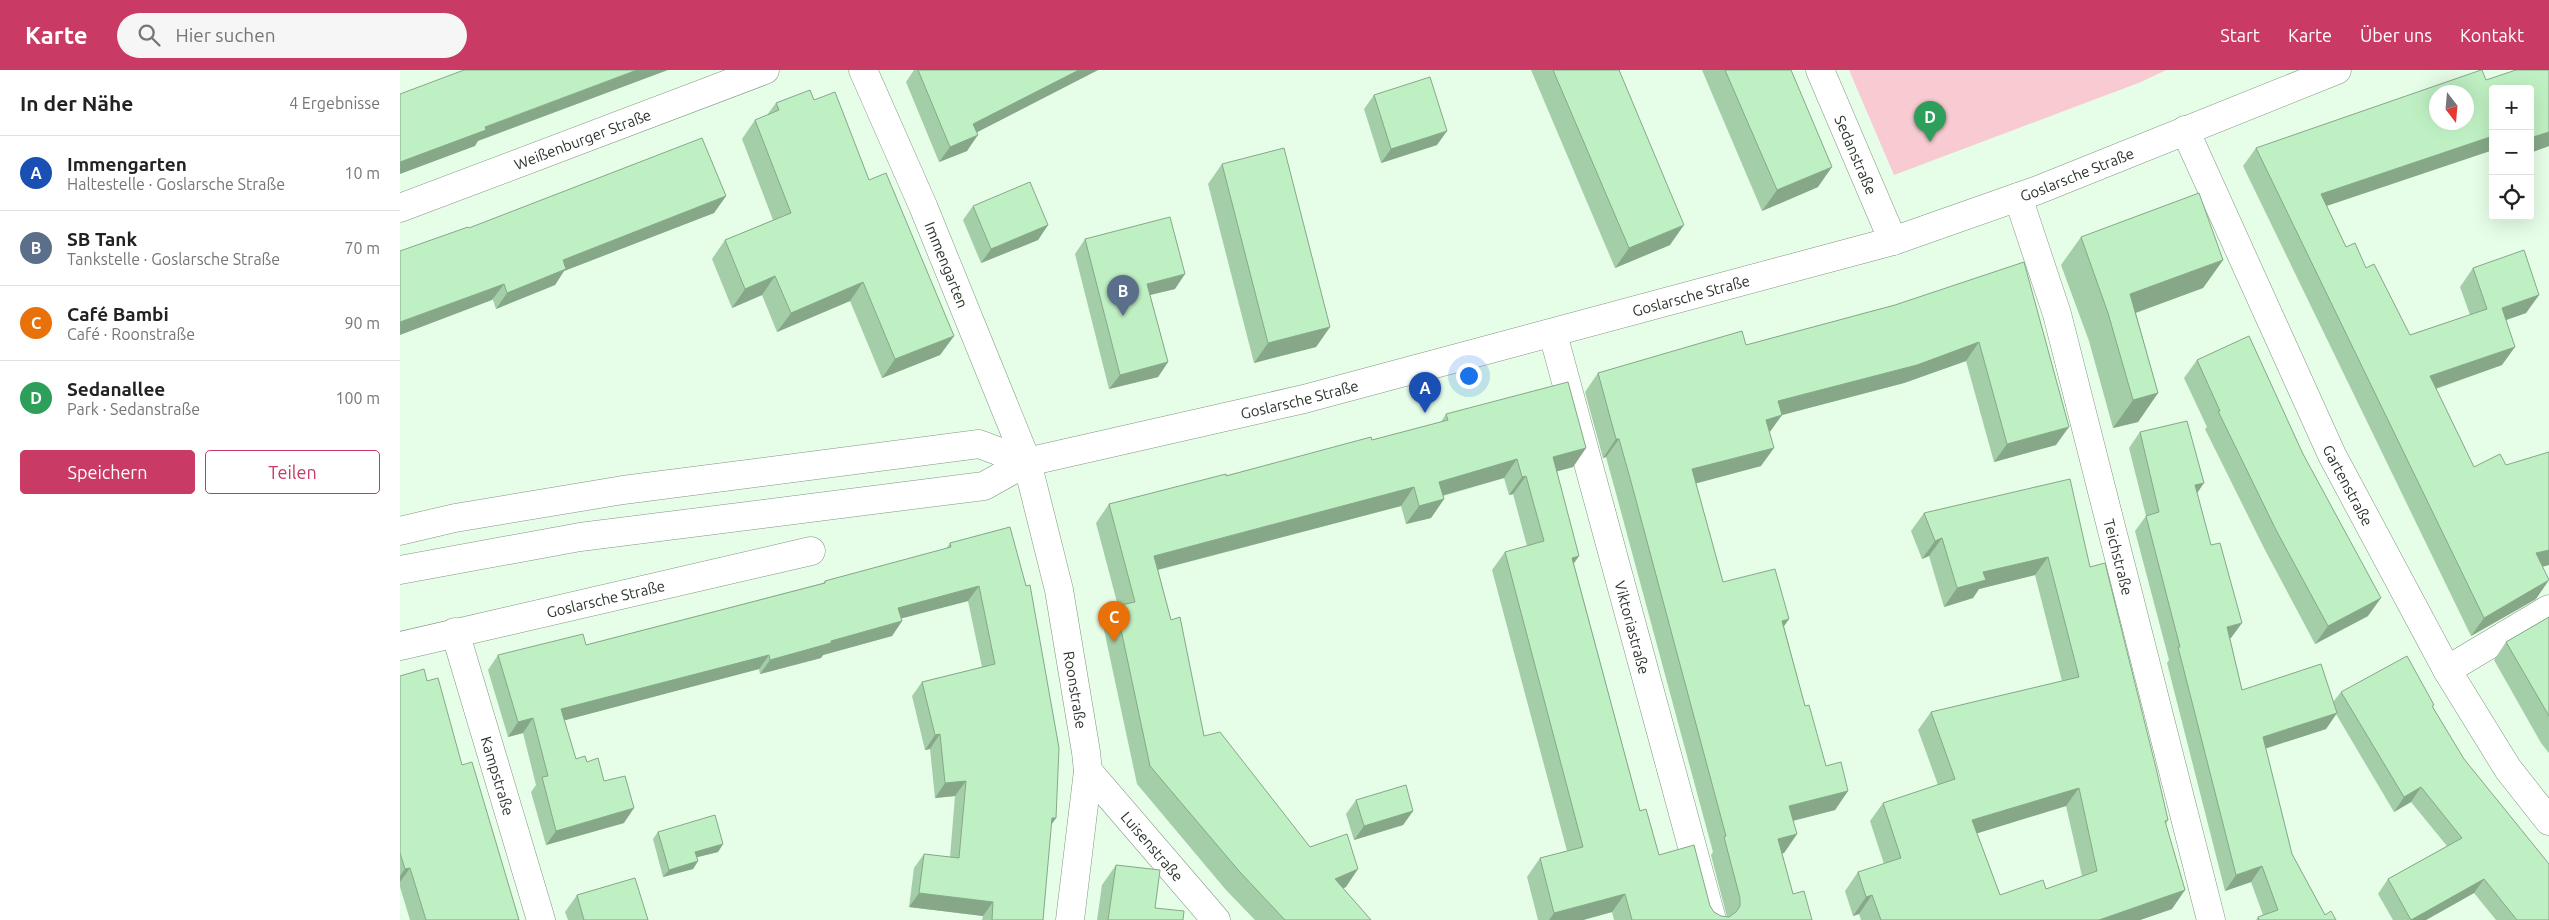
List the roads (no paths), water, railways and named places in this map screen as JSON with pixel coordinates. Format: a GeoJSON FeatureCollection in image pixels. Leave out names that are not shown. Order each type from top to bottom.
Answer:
{"type":"FeatureCollection","features":[{"type":"Feature","properties":{"kind":"street","name":"Weißenburger Straße"},"geometry":{"type":"LineString","coordinates":[[400,208],[765,70]]}},
{"type":"Feature","properties":{"kind":"street","name":"Immengarten"},"geometry":{"type":"LineString","coordinates":[[863,70],[923,206],[1027,462]]}},
{"type":"Feature","properties":{"kind":"street","name":"Sedanstraße"},"geometry":{"type":"LineString","coordinates":[[1820,70],[1893,241]]}},
{"type":"Feature","properties":{"kind":"street","name":"Goslarsche Straße"},"geometry":{"type":"LineString","coordinates":[[400,570],[580,537],[984,486],[1027,462],[1257,410],[1553,334],[1893,241],[2018,197],[2336,70]]}},
{"type":"Feature","properties":{"kind":"street","name":"Gartenstraße"},"geometry":{"type":"LineString","coordinates":[[2185,130],[2332,455],[2447,670],[2508,769],[2549,821]]}},
{"type":"Feature","properties":{"kind":"street","name":"Teichstraße"},"geometry":{"type":"LineString","coordinates":[[2018,197],[2057,314],[2211,920]]}},
{"type":"Feature","properties":{"kind":"street","name":"Viktoriastraße"},"geometry":{"type":"LineString","coordinates":[[1553,334],[1712,920]]}},
{"type":"Feature","properties":{"kind":"street"},"geometry":{"type":"LineString","coordinates":[[400,531],[455,518],[623,490],[979,444],[1027,462]]}},
{"type":"Feature","properties":{"kind":"street","name":"Roonstraße"},"geometry":{"type":"LineString","coordinates":[[1027,462],[1059,590],[1084,734],[1088,771],[1070,920]]}},
{"type":"Feature","properties":{"kind":"street","name":"Goslarsche Straße"},"geometry":{"type":"LineString","coordinates":[[400,646],[811,551]]}},
{"type":"Feature","properties":{"kind":"street"},"geometry":{"type":"LineString","coordinates":[[2447,670],[2549,609]]}},
{"type":"Feature","properties":{"kind":"street","name":"Kampstraße"},"geometry":{"type":"LineString","coordinates":[[455,632],[542,920]]}},
{"type":"Feature","properties":{"kind":"street","name":"Luisenstraße"},"geometry":{"type":"LineString","coordinates":[[1088,771],[1216,920]]}},
{"type":"Feature","properties":{"kind":"place","name":"Sedanallee"},"geometry":{"type":"Point","coordinates":[1930,142]}},
{"type":"Feature","properties":{"kind":"place","name":"SB Tank"},"geometry":{"type":"Point","coordinates":[1123,316]}},
{"type":"Feature","properties":{"kind":"place","name":"Immengarten"},"geometry":{"type":"Point","coordinates":[1425,413]}},
{"type":"Feature","properties":{"kind":"place","name":"Café Bambi"},"geometry":{"type":"Point","coordinates":[1114,642]}}]}
